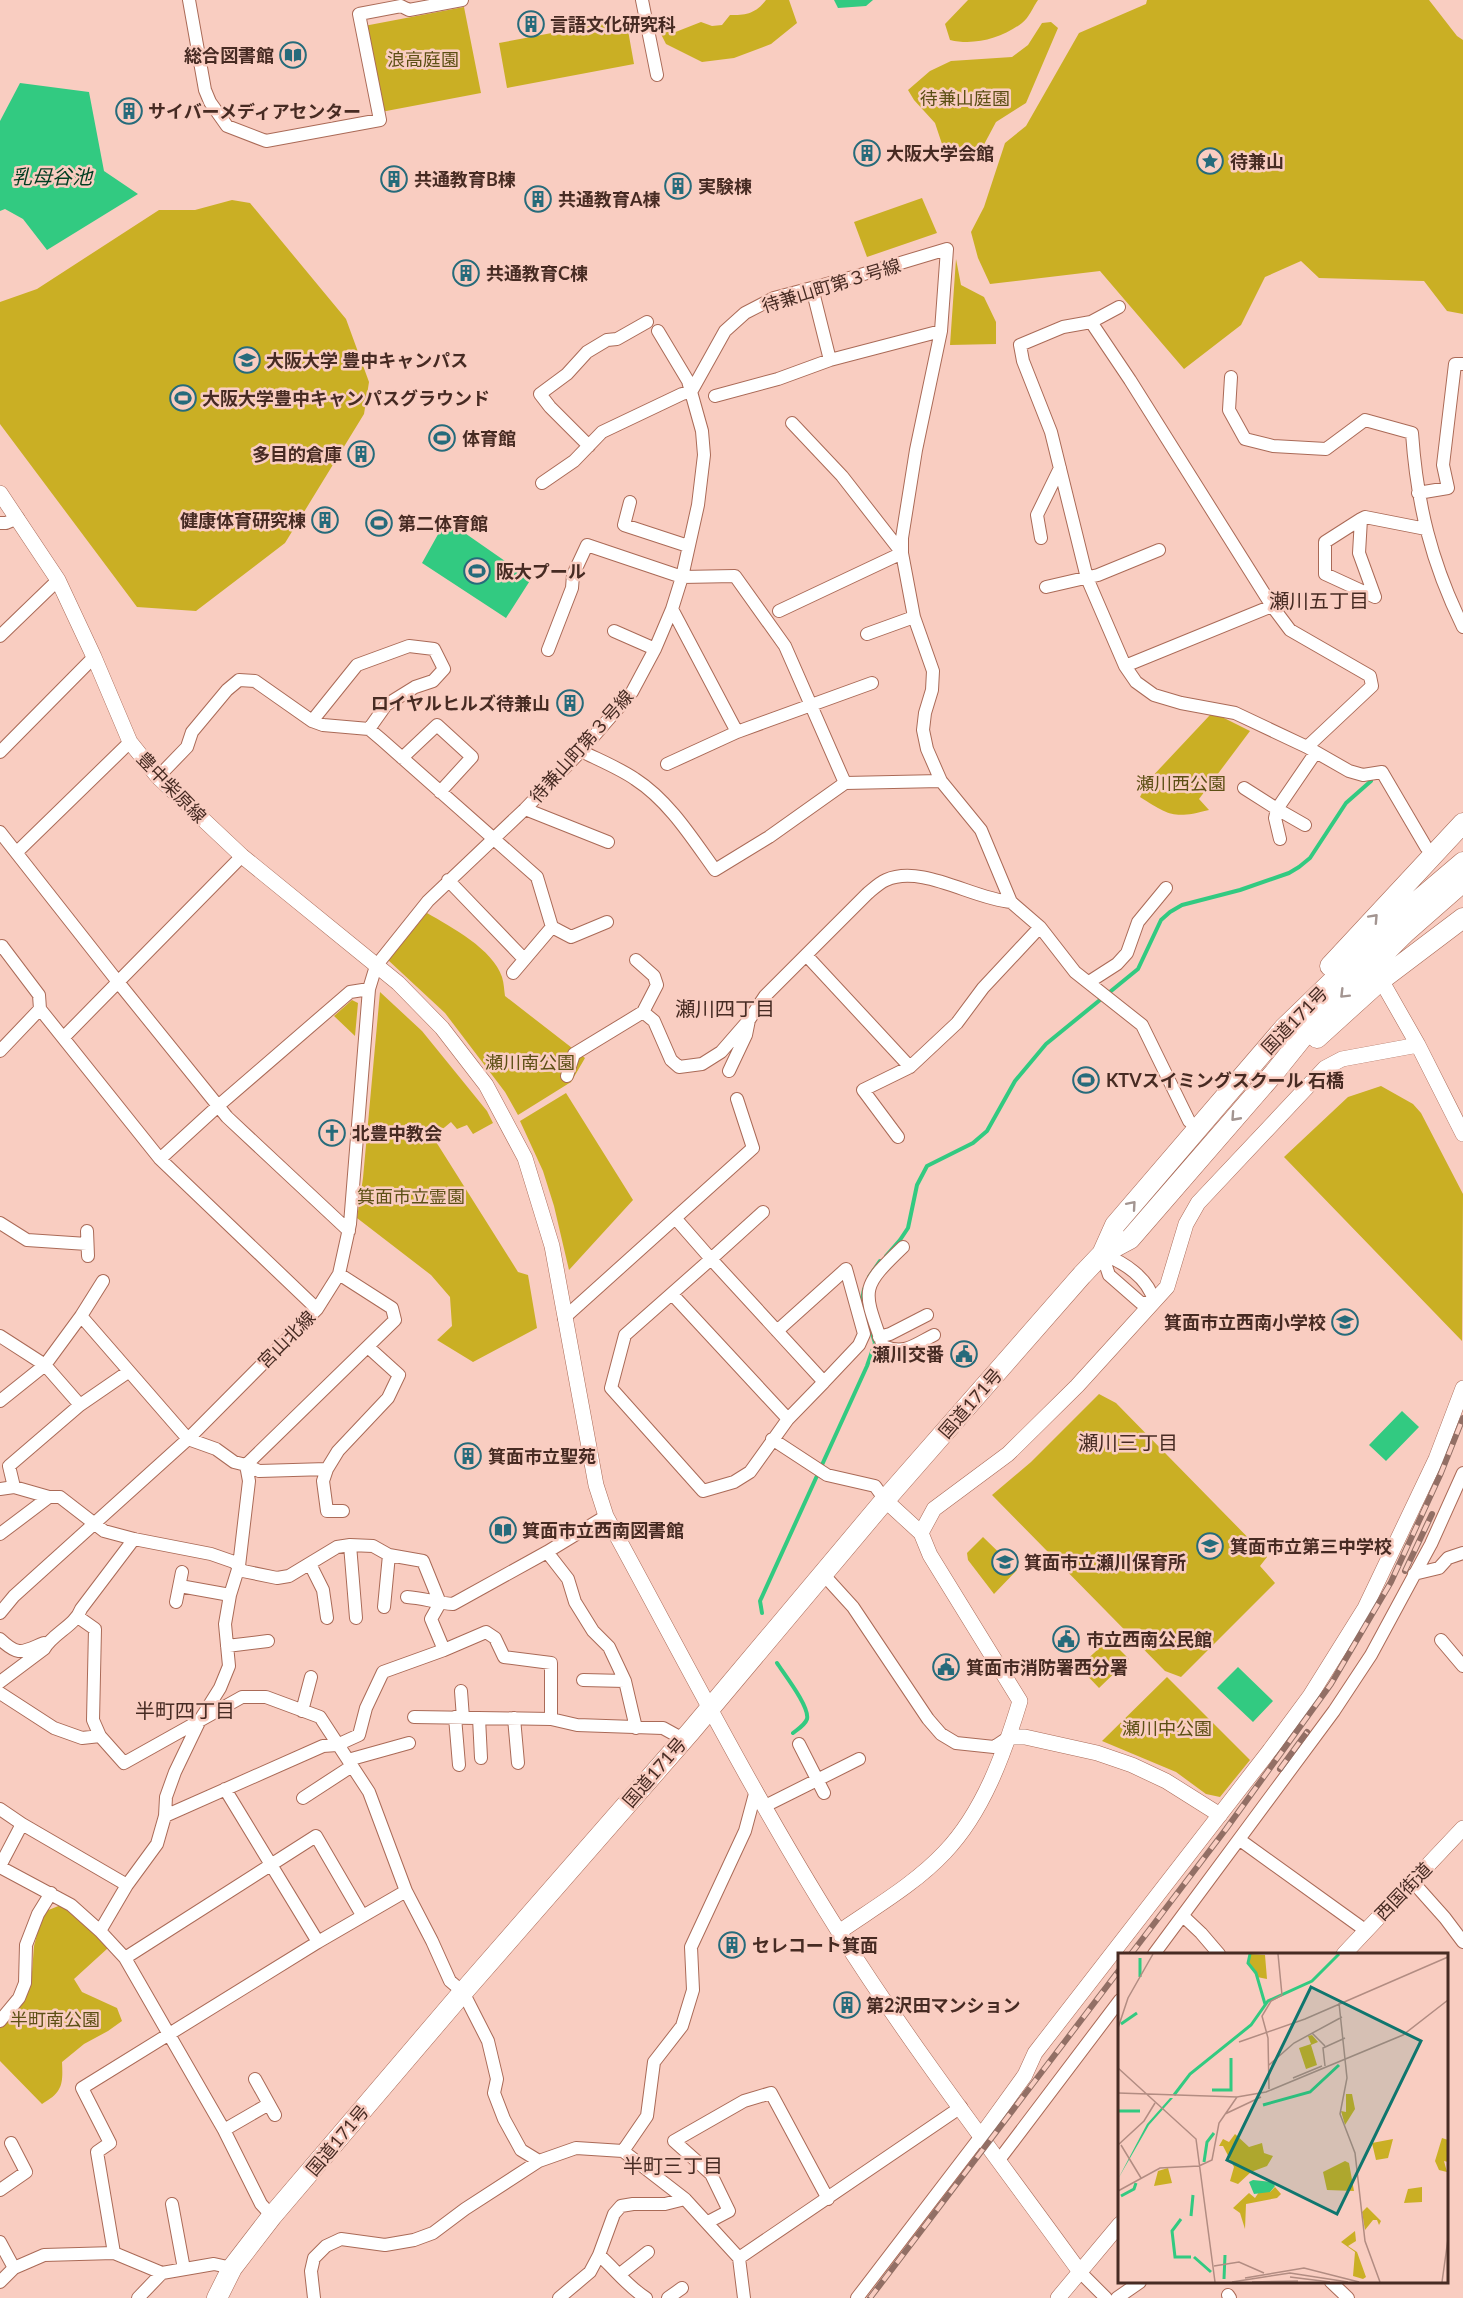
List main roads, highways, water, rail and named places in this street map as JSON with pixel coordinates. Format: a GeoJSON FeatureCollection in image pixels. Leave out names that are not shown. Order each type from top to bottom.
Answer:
{"type":"FeatureCollection","features":[{"type":"Feature","properties":{"kind":"highway"},"geometry":{"type":"LineString","coordinates":[[1284,1029],[1333,962],[1463,823]]}},
{"type":"Feature","properties":{"kind":"highway","name":"国道171号"},"geometry":{"type":"LineString","coordinates":[[217,2298],[232,2268],[272,2217],[885,1500],[1102,1254],[1114,1225],[1198,1128],[1284,1029],[1403,913],[1463,862]]}},
{"type":"Feature","properties":{"kind":"highway","name":"国道171号"},"geometry":{"type":"LineString","coordinates":[[1102,1254],[1130,1239],[1323,1014],[1406,932],[1463,882]]}},
{"type":"Feature","properties":{"kind":"highway"},"geometry":{"type":"LineString","coordinates":[[1274,1073],[1307,1047],[1382,980],[1463,918]]}},
{"type":"Feature","properties":{"kind":"water"},"geometry":{"type":"Polygon","coordinates":[[[834,0],[873,0],[866,6],[838,8],[834,0]]]}},
{"type":"Feature","properties":{"kind":"water","name":"乳母谷池"},"geometry":{"type":"Polygon","coordinates":[[[20,83],[89,92],[104,171],[138,194],[47,250],[23,219],[5,209],[0,211],[0,121],[20,83]]]}},
{"type":"Feature","properties":{"kind":"water","name":"阪大プール"},"geometry":{"type":"Polygon","coordinates":[[[446,520],[531,579],[506,618],[422,563],[446,520]]]}},
{"type":"Feature","properties":{"kind":"water"},"geometry":{"type":"Polygon","coordinates":[[[1402,1411],[1419,1427],[1386,1461],[1369,1445],[1402,1411]]]}},
{"type":"Feature","properties":{"kind":"water"},"geometry":{"type":"Polygon","coordinates":[[[1238,1667],[1273,1701],[1253,1722],[1217,1688],[1238,1667]]]}},
{"type":"Feature","properties":{"kind":"waterway"},"geometry":{"type":"LineString","coordinates":[[886,1256],[908,1228],[917,1185],[927,1166],[973,1143],[987,1131],[1015,1081],[1046,1044],[1138,969],[1161,920],[1182,905],[1240,890],[1289,873],[1299,867],[1310,858],[1346,803],[1371,781]]}},
{"type":"Feature","properties":{"kind":"waterway"},"geometry":{"type":"LineString","coordinates":[[869,1277],[880,1261]]}},
{"type":"Feature","properties":{"kind":"waterway"},"geometry":{"type":"LineString","coordinates":[[864,1289],[862,1300],[865,1311]]}},
{"type":"Feature","properties":{"kind":"waterway"},"geometry":{"type":"LineString","coordinates":[[762,1613],[760,1601],[867,1366],[875,1343],[869,1324]]}},
{"type":"Feature","properties":{"kind":"waterway"},"geometry":{"type":"LineString","coordinates":[[777,1663],[801,1699],[807,1714],[805,1723],[793,1733]]}},
{"type":"Feature","properties":{"kind":"railway"},"geometry":{"type":"LineString","coordinates":[[1132,1953],[1226,1829],[1331,1684],[1391,1582],[1441,1473],[1463,1418]]}},
{"type":"Feature","properties":{"kind":"railway"},"geometry":{"type":"LineString","coordinates":[[1405,1571],[1432,1514]]}},
{"type":"Feature","properties":{"kind":"railway"},"geometry":{"type":"LineString","coordinates":[[1280,1769],[1307,1732]]}},
{"type":"Feature","properties":{"kind":"railway"},"geometry":{"type":"LineString","coordinates":[[870,2298],[1118,1972]]}},
{"type":"Feature","properties":{"kind":"place","name":"言語文化研究科"},"geometry":{"type":"Point","coordinates":[531,24]}},
{"type":"Feature","properties":{"kind":"place","name":"総合図書館"},"geometry":{"type":"Point","coordinates":[293,55]}},
{"type":"Feature","properties":{"kind":"place","name":"サイバーメディアセンター"},"geometry":{"type":"Point","coordinates":[129,111]}},
{"type":"Feature","properties":{"kind":"place","name":"大阪大学会館"},"geometry":{"type":"Point","coordinates":[867,153]}},
{"type":"Feature","properties":{"kind":"place","name":"待兼山"},"geometry":{"type":"Point","coordinates":[1210,161]}},
{"type":"Feature","properties":{"kind":"place","name":"共通教育B棟"},"geometry":{"type":"Point","coordinates":[394,179]}},
{"type":"Feature","properties":{"kind":"place","name":"実験棟"},"geometry":{"type":"Point","coordinates":[678,186]}},
{"type":"Feature","properties":{"kind":"place","name":"共通教育A棟"},"geometry":{"type":"Point","coordinates":[538,199]}},
{"type":"Feature","properties":{"kind":"place","name":"共通教育C棟"},"geometry":{"type":"Point","coordinates":[466,273]}},
{"type":"Feature","properties":{"kind":"place","name":"大阪大学 豊中キャンパス"},"geometry":{"type":"Point","coordinates":[247,360]}},
{"type":"Feature","properties":{"kind":"place","name":"大阪大学豊中キャンパスグラウンド"},"geometry":{"type":"Point","coordinates":[183,398]}},
{"type":"Feature","properties":{"kind":"place","name":"体育館"},"geometry":{"type":"Point","coordinates":[442,438]}},
{"type":"Feature","properties":{"kind":"place","name":"多目的倉庫"},"geometry":{"type":"Point","coordinates":[361,454]}},
{"type":"Feature","properties":{"kind":"place","name":"健康体育研究棟"},"geometry":{"type":"Point","coordinates":[325,520]}},
{"type":"Feature","properties":{"kind":"place","name":"第二体育館"},"geometry":{"type":"Point","coordinates":[379,523]}},
{"type":"Feature","properties":{"kind":"place","name":"阪大プール"},"geometry":{"type":"Point","coordinates":[477,571]}},
{"type":"Feature","properties":{"kind":"place","name":"ロイヤルヒルズ待兼山"},"geometry":{"type":"Point","coordinates":[570,703]}},
{"type":"Feature","properties":{"kind":"place","name":"KTVスイミングスクール 石橋"},"geometry":{"type":"Point","coordinates":[1086,1080]}},
{"type":"Feature","properties":{"kind":"place","name":"北豊中教会"},"geometry":{"type":"Point","coordinates":[332,1133]}},
{"type":"Feature","properties":{"kind":"place","name":"箕面市立西南小学校"},"geometry":{"type":"Point","coordinates":[1345,1322]}},
{"type":"Feature","properties":{"kind":"place","name":"瀬川交番"},"geometry":{"type":"Point","coordinates":[964,1354]}},
{"type":"Feature","properties":{"kind":"place","name":"箕面市立聖苑"},"geometry":{"type":"Point","coordinates":[468,1456]}},
{"type":"Feature","properties":{"kind":"place","name":"箕面市立西南図書館"},"geometry":{"type":"Point","coordinates":[503,1530]}},
{"type":"Feature","properties":{"kind":"place","name":"箕面市立第三中学校"},"geometry":{"type":"Point","coordinates":[1210,1546]}},
{"type":"Feature","properties":{"kind":"place","name":"箕面市立瀬川保育所"},"geometry":{"type":"Point","coordinates":[1005,1562]}},
{"type":"Feature","properties":{"kind":"place","name":"市立西南公民館"},"geometry":{"type":"Point","coordinates":[1066,1639]}},
{"type":"Feature","properties":{"kind":"place","name":"箕面市消防署西分署"},"geometry":{"type":"Point","coordinates":[946,1667]}},
{"type":"Feature","properties":{"kind":"place","name":"セレコート箕面"},"geometry":{"type":"Point","coordinates":[732,1945]}},
{"type":"Feature","properties":{"kind":"place","name":"第2沢田マンション"},"geometry":{"type":"Point","coordinates":[847,2005]}},
{"type":"Feature","properties":{"kind":"district","name":"瀬川五丁目"},"geometry":{"type":"Point","coordinates":[1319,600]}},
{"type":"Feature","properties":{"kind":"district","name":"瀬川四丁目"},"geometry":{"type":"Point","coordinates":[725,1008]}},
{"type":"Feature","properties":{"kind":"district","name":"瀬川三丁目"},"geometry":{"type":"Point","coordinates":[1128,1442]}},
{"type":"Feature","properties":{"kind":"district","name":"半町四丁目"},"geometry":{"type":"Point","coordinates":[185,1710]}},
{"type":"Feature","properties":{"kind":"district","name":"半町三丁目"},"geometry":{"type":"Point","coordinates":[673,2165]}},
{"type":"Feature","properties":{"kind":"park label","name":"浪高庭園"},"geometry":{"type":"Point","coordinates":[423,59]}},
{"type":"Feature","properties":{"kind":"park label","name":"待兼山庭園"},"geometry":{"type":"Point","coordinates":[965,98]}},
{"type":"Feature","properties":{"kind":"park label","name":"瀬川西公園"},"geometry":{"type":"Point","coordinates":[1181,783]}},
{"type":"Feature","properties":{"kind":"park label","name":"瀬川南公園"},"geometry":{"type":"Point","coordinates":[530,1062]}},
{"type":"Feature","properties":{"kind":"park label","name":"箕面市立霊園"},"geometry":{"type":"Point","coordinates":[411,1196]}},
{"type":"Feature","properties":{"kind":"park label","name":"瀬川中公園"},"geometry":{"type":"Point","coordinates":[1167,1728]}},
{"type":"Feature","properties":{"kind":"park label","name":"半町南公園"},"geometry":{"type":"Point","coordinates":[55,2019]}}]}
